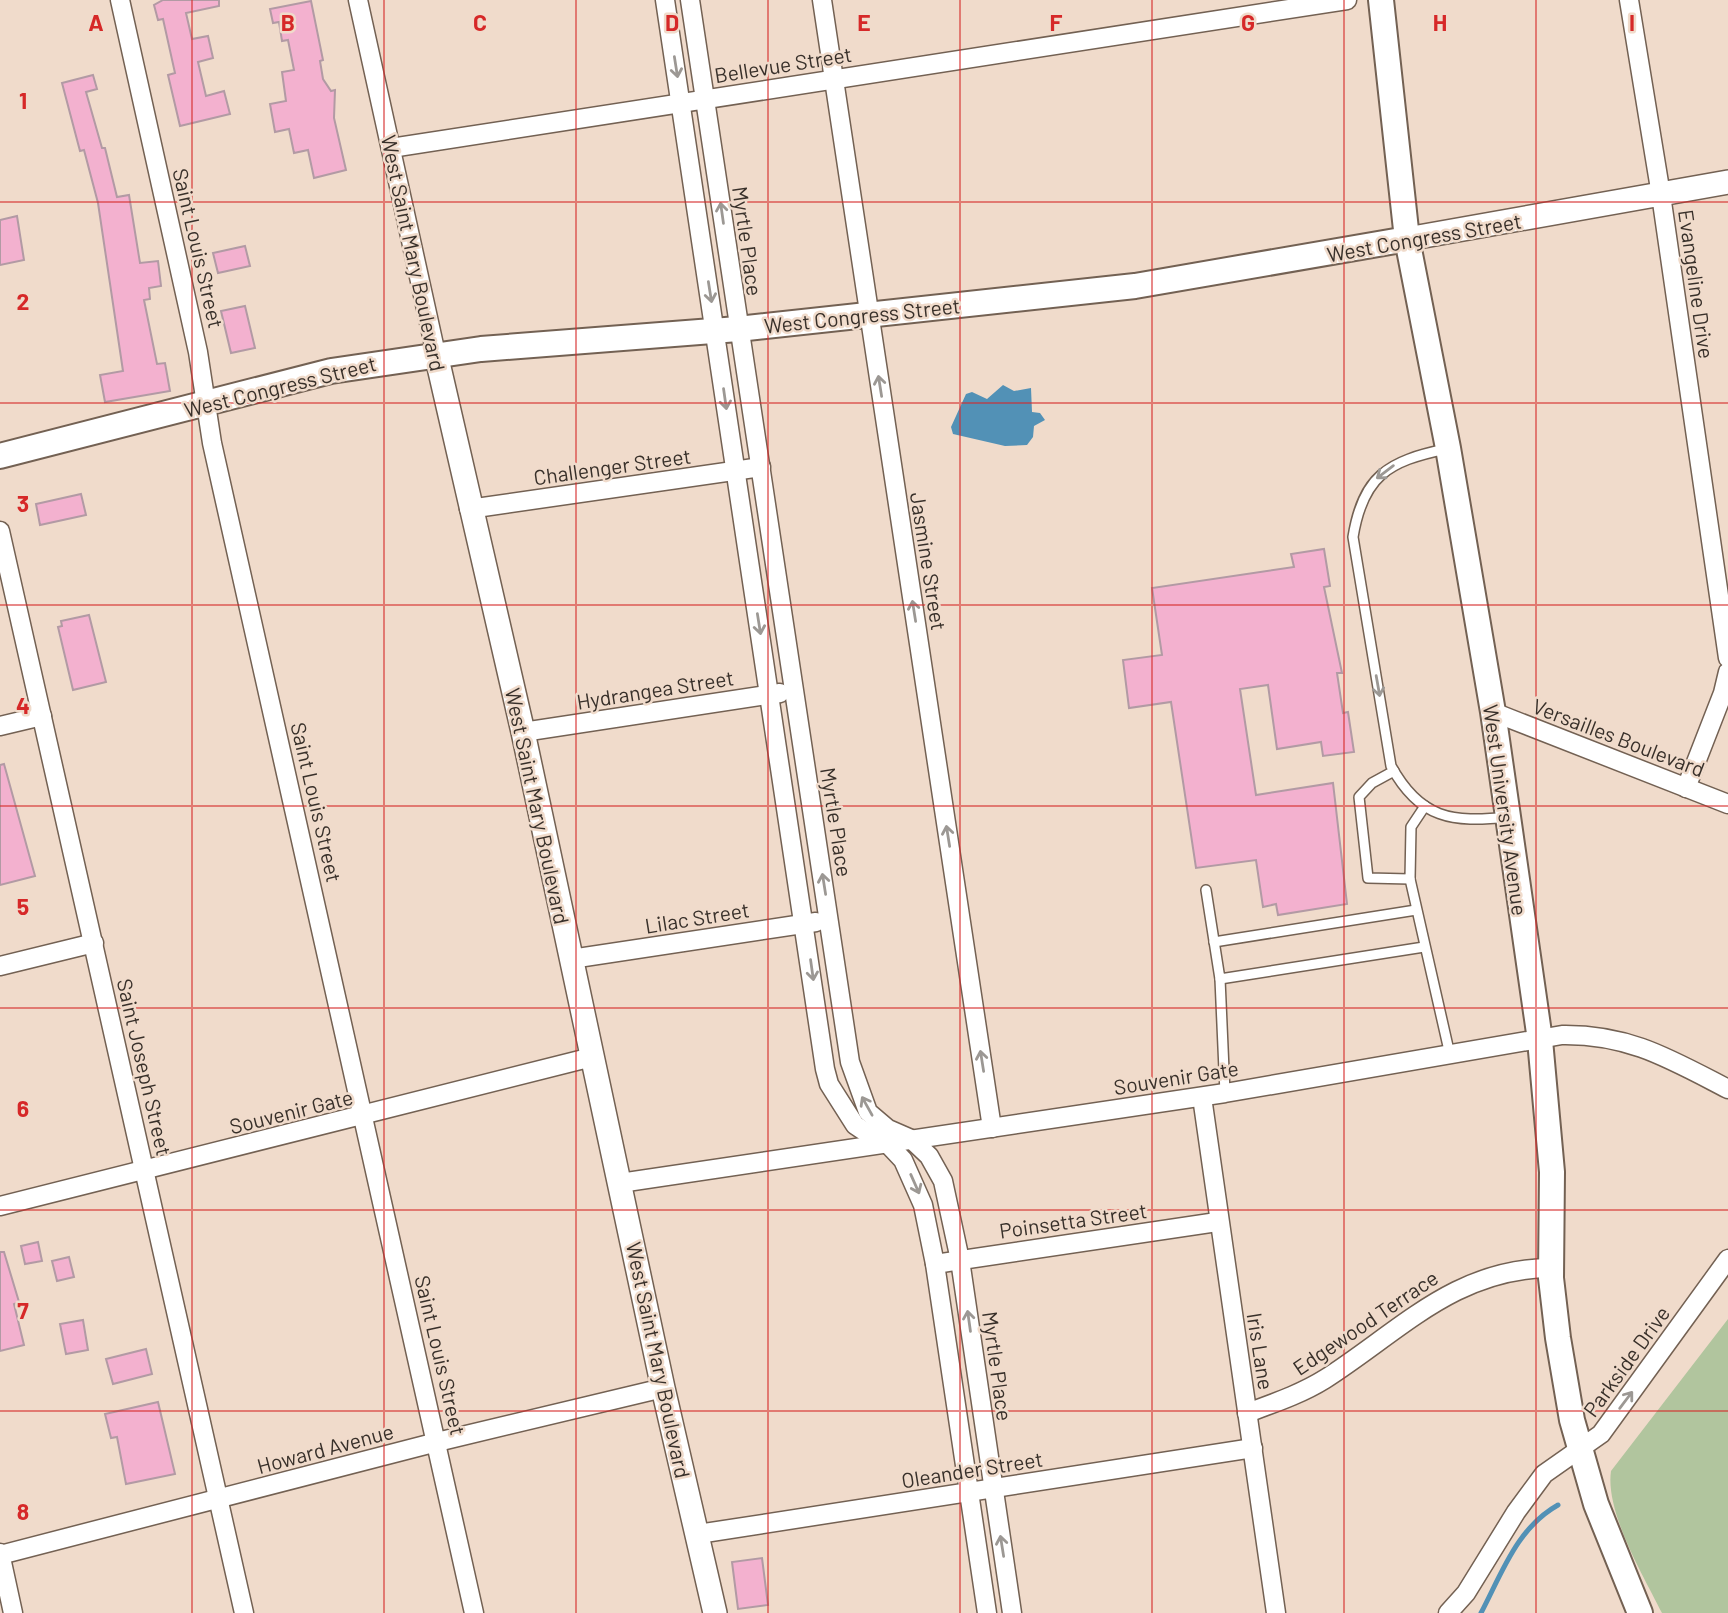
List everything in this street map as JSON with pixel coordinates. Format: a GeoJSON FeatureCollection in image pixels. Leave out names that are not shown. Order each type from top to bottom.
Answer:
{"type":"FeatureCollection","features":[{"type":"Feature","properties":{"kind":"main road","name":"West University Avenue"},"geometry":{"type":"LineString","coordinates":[[1381,0],[1407,239],[1448,448],[1493,712],[1540,1040],[1552,1172],[1551,1268],[1558,1338],[1580,1449],[1605,1530],[1640,1613]]}},
{"type":"Feature","properties":{"kind":"main road","name":"West Congress Street"},"geometry":{"type":"LineString","coordinates":[[0,456],[331,371],[436,354],[727,330],[1135,286],[1407,239]]}},
{"type":"Feature","properties":{"kind":"street","name":"Saint Louis Street"},"geometry":{"type":"LineString","coordinates":[[120,0],[198,352],[212,443],[365,1116],[474,1613]]}},
{"type":"Feature","properties":{"kind":"street","name":"West Saint Mary Boulevard"},"geometry":{"type":"LineString","coordinates":[[358,0],[469,509],[523,732],[663,1388],[715,1613]]}},
{"type":"Feature","properties":{"kind":"street","name":"Myrtle Place"},"geometry":{"type":"LineString","coordinates":[[666,0],[681,103],[727,330],[761,467],[853,1077],[869,1112],[877,1121],[911,1139],[929,1156],[943,1181],[960,1260],[1012,1613]]}},
{"type":"Feature","properties":{"kind":"street","name":"Myrtle Place"},"geometry":{"type":"LineString","coordinates":[[690,0],[705,99],[727,330],[735,471],[829,1084],[855,1125],[876,1139],[886,1142],[903,1160],[917,1186],[935,1264],[987,1613]]}},
{"type":"Feature","properties":{"kind":"street","name":"Jasmine Street"},"geometry":{"type":"LineString","coordinates":[[822,0],[992,1128]]}},
{"type":"Feature","properties":{"kind":"street","name":"Bellevue Street"},"geometry":{"type":"LineString","coordinates":[[391,148],[1347,0]]}},
{"type":"Feature","properties":{"kind":"street","name":"Evangeline Drive"},"geometry":{"type":"LineString","coordinates":[[1629,0],[1661,195],[1728,658]]}},
{"type":"Feature","properties":{"kind":"street","name":"West Congress Street"},"geometry":{"type":"LineString","coordinates":[[1407,239],[1728,182]]}},
{"type":"Feature","properties":{"kind":"street","name":"Challenger Street"},"geometry":{"type":"LineString","coordinates":[[469,509],[761,467]]}},
{"type":"Feature","properties":{"kind":"street","name":"Saint Joseph Street"},"geometry":{"type":"LineString","coordinates":[[0,531],[244,1613]]}},
{"type":"Feature","properties":{"kind":"street"},"geometry":{"type":"LineString","coordinates":[[1686,788],[1723,693],[1728,671]]}},
{"type":"Feature","properties":{"kind":"street","name":"Hydrangea Street"},"geometry":{"type":"LineString","coordinates":[[523,732],[794,691]]}},
{"type":"Feature","properties":{"kind":"street","name":"Versailles Boulevard"},"geometry":{"type":"LineString","coordinates":[[1493,712],[1728,804]]}},
{"type":"Feature","properties":{"kind":"street"},"geometry":{"type":"LineString","coordinates":[[0,726],[42,716]]}},
{"type":"Feature","properties":{"kind":"street","name":"Lilac Street"},"geometry":{"type":"LineString","coordinates":[[571,960],[830,920]]}},
{"type":"Feature","properties":{"kind":"street"},"geometry":{"type":"LineString","coordinates":[[0,966],[94,943]]}},
{"type":"Feature","properties":{"kind":"street","name":"Souvenir Gate"},"geometry":{"type":"LineString","coordinates":[[620,1183],[1202,1097],[1562,1035],[1615,1038],[1661,1053],[1728,1089]]}},
{"type":"Feature","properties":{"kind":"street","name":"Souvenir Gate"},"geometry":{"type":"LineString","coordinates":[[0,1206],[592,1058]]}},
{"type":"Feature","properties":{"kind":"street","name":"Iris Lane"},"geometry":{"type":"LineString","coordinates":[[1202,1097],[1217,1222],[1276,1613]]}},
{"type":"Feature","properties":{"kind":"street","name":"Poinsetta Street"},"geometry":{"type":"LineString","coordinates":[[935,1264],[1217,1222]]}},
{"type":"Feature","properties":{"kind":"street","name":"Parkside Drive"},"geometry":{"type":"LineString","coordinates":[[1448,1613],[1466,1593],[1516,1512],[1544,1474],[1601,1434],[1728,1259]]}},
{"type":"Feature","properties":{"kind":"street","name":"Edgewood Terrace"},"geometry":{"type":"LineString","coordinates":[[1247,1413],[1315,1385],[1420,1311],[1459,1287],[1519,1269],[1551,1268]]}},
{"type":"Feature","properties":{"kind":"street","name":"Howard Avenue"},"geometry":{"type":"LineString","coordinates":[[0,1554],[220,1500],[437,1442],[663,1388]]}},
{"type":"Feature","properties":{"kind":"street","name":"Oleander Street"},"geometry":{"type":"LineString","coordinates":[[698,1534],[1252,1448]]}},
{"type":"Feature","properties":{"kind":"street"},"geometry":{"type":"LineString","coordinates":[[0,1554],[13,1613]]}},
{"type":"Feature","properties":{"kind":"lane"},"geometry":{"type":"LineString","coordinates":[[1448,448],[1410,456],[1383,471],[1367,489],[1357,511],[1353,537],[1394,771],[1406,793],[1425,806],[1467,821],[1508,817]]}},
{"type":"Feature","properties":{"kind":"lane"},"geometry":{"type":"LineString","coordinates":[[1394,771],[1372,783],[1359,797],[1368,877],[1410,879]]}},
{"type":"Feature","properties":{"kind":"lane"},"geometry":{"type":"LineString","coordinates":[[1425,806],[1411,827],[1410,879],[1450,1055]]}},
{"type":"Feature","properties":{"kind":"lane"},"geometry":{"type":"LineString","coordinates":[[1206,890],[1220,979],[1226,1093]]}},
{"type":"Feature","properties":{"kind":"lane"},"geometry":{"type":"LineString","coordinates":[[1214,942],[1416,910]]}},
{"type":"Feature","properties":{"kind":"lane"},"geometry":{"type":"LineString","coordinates":[[1220,979],[1424,947]]}},
{"type":"Feature","properties":{"kind":"green space"},"geometry":{"type":"Polygon","coordinates":[[[1728,1319],[1728,1613],[1662,1613],[1636,1563],[1620,1524],[1614,1505],[1611,1471],[1728,1319]]]}},
{"type":"Feature","properties":{"kind":"water"},"geometry":{"type":"Polygon","coordinates":[[[1003,385],[1014,391],[1031,388],[1032,412],[1040,413],[1045,420],[1034,426],[1033,437],[1027,445],[1005,446],[953,434],[951,427],[966,394],[972,392],[987,399],[1003,385]]]}},
{"type":"Feature","properties":{"kind":"building"},"geometry":{"type":"Polygon","coordinates":[[[163,0],[219,0],[219,6],[186,13],[192,39],[208,36],[213,58],[198,62],[206,96],[224,91],[230,114],[180,126],[168,75],[175,73],[163,19],[158,20],[154,5],[163,0]]]}},
{"type":"Feature","properties":{"kind":"building"},"geometry":{"type":"Polygon","coordinates":[[[311,1],[323,60],[320,61],[323,79],[331,91],[335,90],[334,118],[346,170],[314,178],[308,150],[294,153],[289,129],[275,132],[270,104],[286,101],[282,72],[294,70],[288,40],[282,41],[279,22],[273,23],[270,9],[311,1]]]}},
{"type":"Feature","properties":{"kind":"building"},"geometry":{"type":"Polygon","coordinates":[[[93,75],[97,89],[86,92],[102,148],[105,148],[117,197],[129,195],[140,263],[158,261],[161,286],[149,288],[150,299],[144,300],[157,364],[165,363],[170,391],[105,402],[100,375],[123,371],[98,203],[84,150],[80,151],[62,83],[93,75]]]}},
{"type":"Feature","properties":{"kind":"building"},"geometry":{"type":"Polygon","coordinates":[[[17,216],[24,260],[0,265],[0,220],[17,216]]]}},
{"type":"Feature","properties":{"kind":"building"},"geometry":{"type":"Polygon","coordinates":[[[245,246],[250,266],[218,273],[213,253],[245,246]]]}},
{"type":"Feature","properties":{"kind":"building"},"geometry":{"type":"Polygon","coordinates":[[[245,306],[255,348],[231,353],[221,311],[245,306]]]}},
{"type":"Feature","properties":{"kind":"building"},"geometry":{"type":"Polygon","coordinates":[[[81,494],[86,515],[40,525],[36,504],[81,494]]]}},
{"type":"Feature","properties":{"kind":"building"},"geometry":{"type":"Polygon","coordinates":[[[1324,549],[1330,586],[1324,587],[1342,673],[1337,673],[1343,713],[1348,712],[1354,752],[1323,756],[1321,742],[1277,749],[1268,685],[1240,689],[1256,795],[1333,783],[1347,904],[1278,915],[1276,904],[1263,907],[1256,860],[1196,868],[1171,702],[1129,708],[1123,660],[1162,655],[1152,588],[1294,567],[1291,554],[1324,549]]]}},
{"type":"Feature","properties":{"kind":"building"},"geometry":{"type":"Polygon","coordinates":[[[89,615],[106,682],[73,690],[58,627],[62,626],[61,621],[89,615]]]}},
{"type":"Feature","properties":{"kind":"building"},"geometry":{"type":"Polygon","coordinates":[[[4,764],[35,876],[0,885],[0,765],[4,764]]]}},
{"type":"Feature","properties":{"kind":"building"},"geometry":{"type":"Polygon","coordinates":[[[38,1242],[42,1261],[25,1264],[21,1246],[38,1242]]]}},
{"type":"Feature","properties":{"kind":"building"},"geometry":{"type":"Polygon","coordinates":[[[0,1252],[4,1252],[19,1302],[14,1304],[24,1345],[0,1351],[0,1252]]]}},
{"type":"Feature","properties":{"kind":"building"},"geometry":{"type":"Polygon","coordinates":[[[69,1257],[74,1277],[57,1281],[52,1261],[69,1257]]]}},
{"type":"Feature","properties":{"kind":"building"},"geometry":{"type":"Polygon","coordinates":[[[83,1320],[88,1350],[66,1354],[60,1324],[83,1320]]]}},
{"type":"Feature","properties":{"kind":"building"},"geometry":{"type":"Polygon","coordinates":[[[146,1349],[152,1374],[113,1384],[106,1359],[146,1349]]]}},
{"type":"Feature","properties":{"kind":"building"},"geometry":{"type":"Polygon","coordinates":[[[158,1402],[175,1474],[126,1484],[117,1437],[111,1438],[105,1414],[158,1402]]]}},
{"type":"Feature","properties":{"kind":"building"},"geometry":{"type":"Polygon","coordinates":[[[762,1558],[768,1605],[738,1609],[732,1562],[762,1558]]]}},
{"type":"Feature","properties":{"kind":"waterway"},"geometry":{"type":"LineString","coordinates":[[1481,1613],[1521,1539],[1532,1526],[1558,1505]]}}]}
